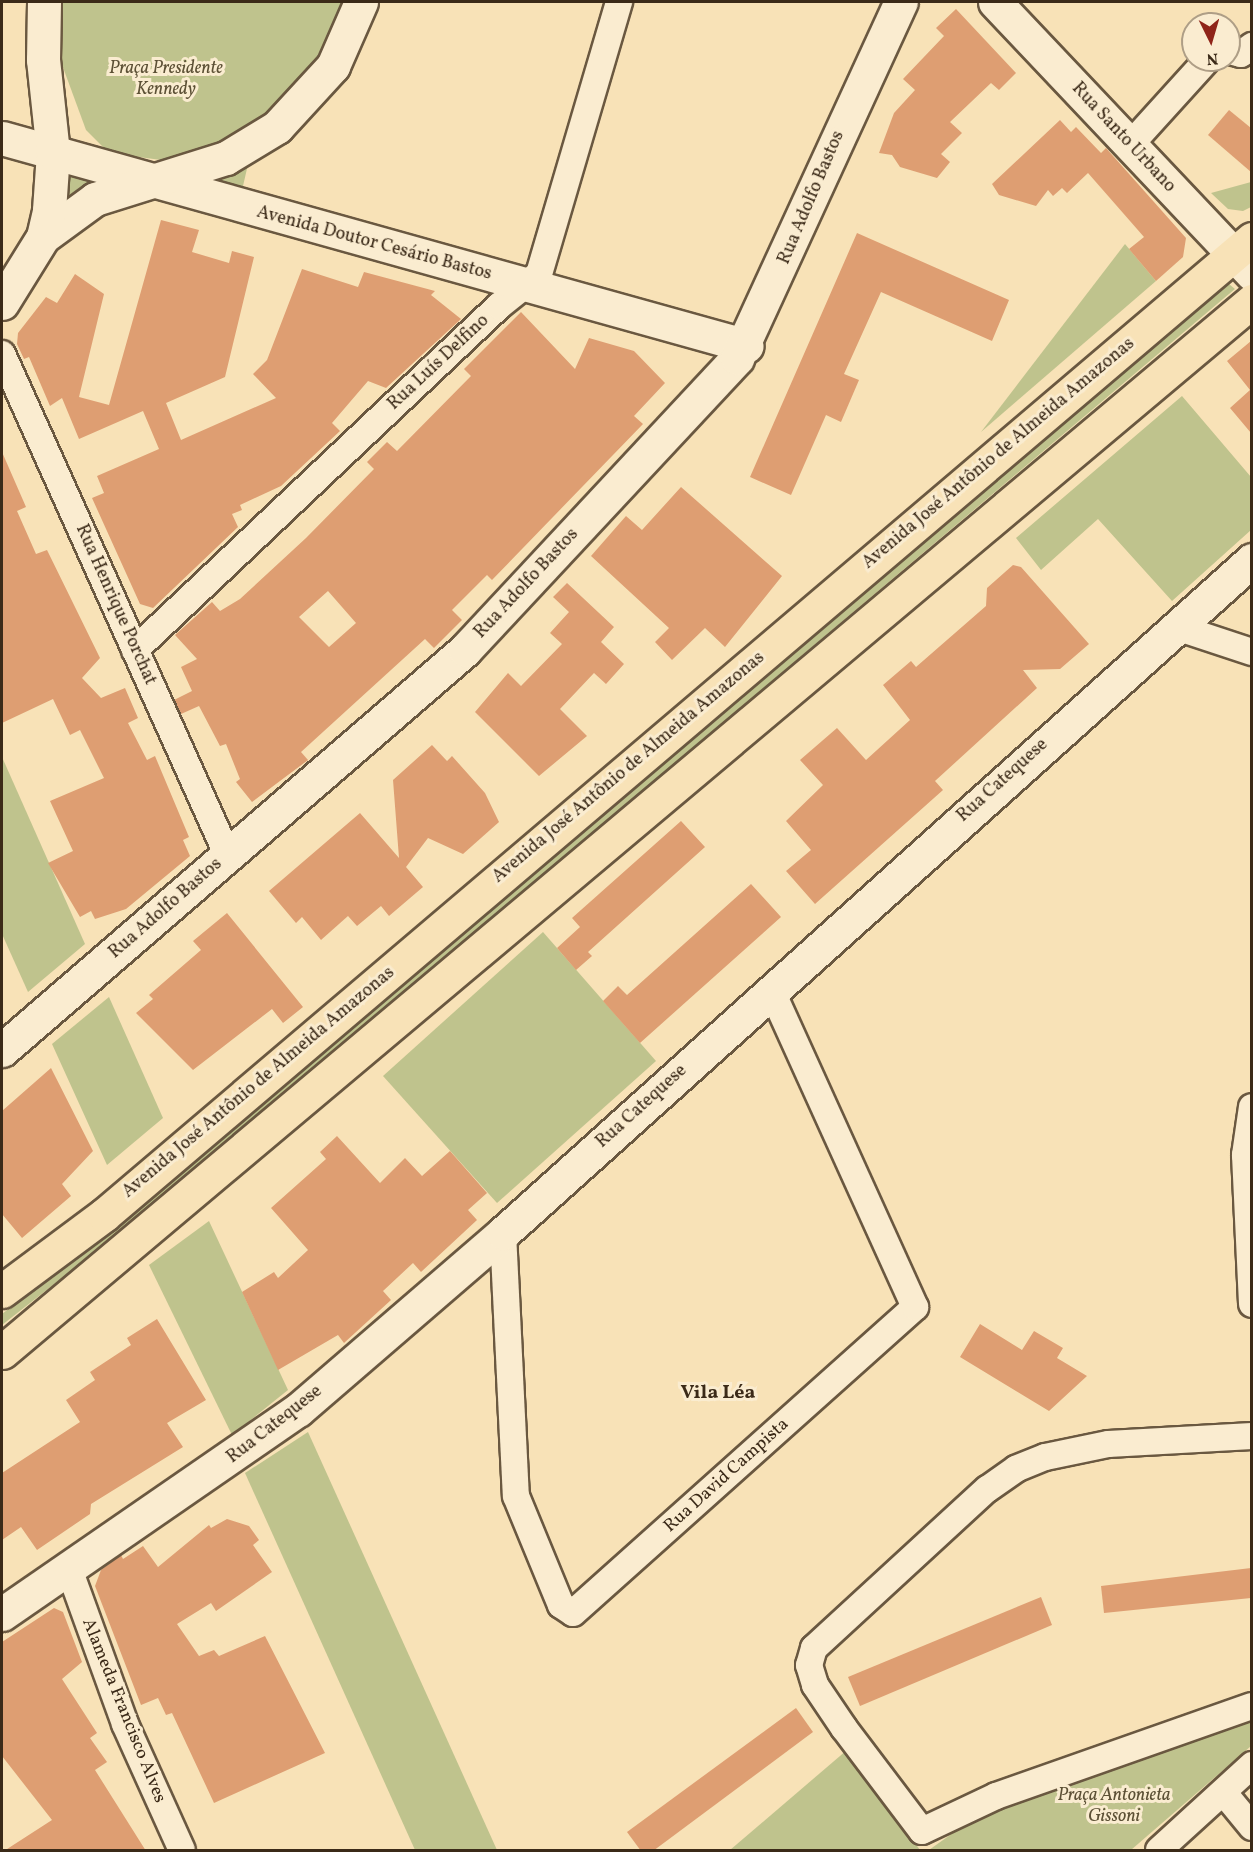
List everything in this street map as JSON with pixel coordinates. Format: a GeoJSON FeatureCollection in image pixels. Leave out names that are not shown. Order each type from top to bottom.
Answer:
{"type":"FeatureCollection","features":[{"type":"Feature","properties":{"kind":"highway","name":"Avenida José Antônio de Almeida Amazonas"},"geometry":{"type":"LineString","coordinates":[[2,1292],[113,1207],[1245,256]]}},
{"type":"Feature","properties":{"kind":"highway"},"geometry":{"type":"LineString","coordinates":[[2,1352],[1251,301]]}},
{"type":"Feature","properties":{"kind":"street"},"geometry":{"type":"LineString","coordinates":[[43,237],[53,153],[48,111],[44,2]]}},
{"type":"Feature","properties":{"kind":"street"},"geometry":{"type":"LineString","coordinates":[[2,303],[43,237],[95,199],[226,158],[277,126],[333,66],[361,2]]}},
{"type":"Feature","properties":{"kind":"street","name":"Rua Luís Delfino"},"geometry":{"type":"LineString","coordinates":[[135,650],[526,286],[545,261],[619,2]]}},
{"type":"Feature","properties":{"kind":"street","name":"Rua Adolfo Bastos"},"geometry":{"type":"LineString","coordinates":[[2,1050],[465,650],[747,346],[901,2]]}},
{"type":"Feature","properties":{"kind":"street","name":"Rua Santo Urbano"},"geometry":{"type":"LineString","coordinates":[[995,2],[1130,145],[1245,256]]}},
{"type":"Feature","properties":{"kind":"street"},"geometry":{"type":"LineString","coordinates":[[1130,145],[1196,72]]}},
{"type":"Feature","properties":{"kind":"street"},"geometry":{"type":"LineString","coordinates":[[2,132],[27,125],[48,111]]}},
{"type":"Feature","properties":{"kind":"street","name":"Avenida Doutor Cesário Bastos"},"geometry":{"type":"LineString","coordinates":[[2,138],[147,182],[747,346]]}},
{"type":"Feature","properties":{"kind":"street","name":"Rua Henrique Porchat"},"geometry":{"type":"LineString","coordinates":[[2,354],[228,855]]}},
{"type":"Feature","properties":{"kind":"street","name":"Rua Catequese"},"geometry":{"type":"LineString","coordinates":[[2,1614],[272,1430],[503,1233],[1251,560]]}},
{"type":"Feature","properties":{"kind":"street"},"geometry":{"type":"LineString","coordinates":[[1176,627],[1251,652]]}},
{"type":"Feature","properties":{"kind":"street","name":"Rua David Campista"},"geometry":{"type":"LineString","coordinates":[[503,1233],[516,1496],[561,1605],[573,1613],[915,1307],[771,990]]}},
{"type":"Feature","properties":{"kind":"street"},"geometry":{"type":"LineString","coordinates":[[1251,1107],[1245,1155],[1251,1304]]}},
{"type":"Feature","properties":{"kind":"street"},"geometry":{"type":"LineString","coordinates":[[1251,1436],[1108,1444],[1044,1457],[1016,1469],[987,1489],[814,1648],[809,1665],[815,1685],[844,1728],[922,1831],[996,1796],[1251,1706]]}},
{"type":"Feature","properties":{"kind":"street","name":"Alameda Francisco Alves"},"geometry":{"type":"LineString","coordinates":[[69,1569],[125,1724],[182,1851]]}},
{"type":"Feature","properties":{"kind":"street"},"geometry":{"type":"LineString","coordinates":[[1159,1851],[1224,1793],[1251,1765]]}},
{"type":"Feature","properties":{"kind":"street"},"geometry":{"type":"LineString","coordinates":[[1224,1793],[1251,1827]]}},
{"type":"Feature","properties":{"kind":"green space","name":"Praça Presidente Kennedy"},"geometry":{"type":"Polygon","coordinates":[[[62,2],[343,2],[317,62],[271,112],[219,145],[161,160],[109,153],[86,130],[61,62],[62,2]]]}},
{"type":"Feature","properties":{"kind":"green space"},"geometry":{"type":"Polygon","coordinates":[[[249,160],[243,186],[249,197],[201,183],[249,160]]]}},
{"type":"Feature","properties":{"kind":"green space"},"geometry":{"type":"Polygon","coordinates":[[[65,173],[97,183],[60,209],[65,173]]]}},
{"type":"Feature","properties":{"kind":"green space"},"geometry":{"type":"Polygon","coordinates":[[[1251,182],[1251,207],[1243,211],[1228,209],[1211,193],[1251,182]]]}},
{"type":"Feature","properties":{"kind":"green space"},"geometry":{"type":"Polygon","coordinates":[[[1125,244],[1156,281],[981,432],[1125,244]]]}},
{"type":"Feature","properties":{"kind":"green space"},"geometry":{"type":"Polygon","coordinates":[[[1229,284],[1235,289],[127,1227],[2,1325],[2,1314],[111,1228],[1229,284]]]}},
{"type":"Feature","properties":{"kind":"green space"},"geometry":{"type":"Polygon","coordinates":[[[1182,396],[1251,477],[1251,530],[1172,601],[1098,519],[1041,570],[1016,538],[1182,396]]]}},
{"type":"Feature","properties":{"kind":"green space"},"geometry":{"type":"Polygon","coordinates":[[[2,757],[85,944],[28,992],[2,934],[2,757]]]}},
{"type":"Feature","properties":{"kind":"green space"},"geometry":{"type":"Polygon","coordinates":[[[543,932],[656,1061],[497,1203],[383,1076],[543,932]]]}},
{"type":"Feature","properties":{"kind":"green space"},"geometry":{"type":"Polygon","coordinates":[[[109,997],[163,1118],[107,1165],[52,1044],[109,997]]]}},
{"type":"Feature","properties":{"kind":"green space"},"geometry":{"type":"Polygon","coordinates":[[[209,1221],[288,1390],[232,1435],[149,1265],[209,1221]]]}},
{"type":"Feature","properties":{"kind":"green space"},"geometry":{"type":"Polygon","coordinates":[[[308,1432],[497,1850],[415,1850],[245,1473],[308,1432]]]}},
{"type":"Feature","properties":{"kind":"green space","name":"Praça Antonieta Gissoni"},"geometry":{"type":"Polygon","coordinates":[[[1251,1712],[1251,1746],[1131,1850],[929,1850],[981,1813],[1251,1712]]]}},
{"type":"Feature","properties":{"kind":"green space"},"geometry":{"type":"Polygon","coordinates":[[[847,1750],[920,1850],[730,1850],[847,1750]]]}},
{"type":"Feature","properties":{"kind":"building"},"geometry":{"type":"Polygon","coordinates":[[[956,9],[1016,73],[999,90],[991,83],[950,122],[962,133],[941,154],[950,162],[937,178],[900,167],[892,155],[879,153],[894,113],[915,90],[903,79],[944,36],[936,28],[956,9]]]}},
{"type":"Feature","properties":{"kind":"building"},"geometry":{"type":"Polygon","coordinates":[[[1229,110],[1251,128],[1251,172],[1208,135],[1229,110]]]}},
{"type":"Feature","properties":{"kind":"building"},"geometry":{"type":"Polygon","coordinates":[[[1060,120],[1071,132],[1076,127],[1101,153],[1106,148],[1186,238],[1183,257],[1156,281],[1129,249],[1144,237],[1088,173],[1067,193],[1062,188],[1053,196],[1048,190],[1036,206],[999,195],[992,184],[1060,120]]]}},
{"type":"Feature","properties":{"kind":"building"},"geometry":{"type":"Polygon","coordinates":[[[161,220],[199,230],[192,252],[229,263],[232,251],[254,257],[225,377],[166,403],[181,440],[276,398],[253,374],[267,360],[302,269],[358,287],[364,272],[435,291],[431,295],[461,319],[386,388],[368,381],[332,423],[340,431],[281,486],[240,505],[242,510],[232,514],[238,527],[153,608],[140,604],[92,498],[104,493],[97,476],[159,449],[143,411],[79,439],[62,398],[50,406],[29,357],[24,359],[17,344],[18,333],[46,297],[57,303],[75,274],[104,294],[79,397],[109,405],[161,220]]]}},
{"type":"Feature","properties":{"kind":"building"},"geometry":{"type":"Polygon","coordinates":[[[857,233],[1009,300],[992,341],[881,292],[844,374],[859,380],[841,422],[826,415],[791,495],[750,477],[857,233]]]}},
{"type":"Feature","properties":{"kind":"building"},"geometry":{"type":"Polygon","coordinates":[[[521,312],[575,369],[589,338],[634,351],[665,383],[634,416],[643,424],[492,580],[487,575],[452,610],[462,620],[434,648],[425,639],[301,752],[308,760],[252,802],[236,782],[240,779],[226,744],[220,746],[199,706],[181,714],[174,700],[192,691],[181,667],[197,659],[175,635],[212,602],[220,611],[240,599],[306,538],[374,469],[367,462],[387,442],[397,451],[471,376],[464,369],[521,312]],[[328,591],[299,617],[329,647],[356,623],[328,591]]]}},
{"type":"Feature","properties":{"kind":"building"},"geometry":{"type":"Polygon","coordinates":[[[1251,341],[1251,433],[1230,408],[1250,390],[1227,361],[1251,341]]]}},
{"type":"Feature","properties":{"kind":"building"},"geometry":{"type":"Polygon","coordinates":[[[2,452],[26,507],[17,511],[36,554],[47,550],[100,658],[82,678],[101,698],[125,688],[138,718],[128,723],[147,760],[155,756],[189,837],[183,840],[190,856],[126,909],[95,919],[91,911],[80,917],[48,863],[73,851],[50,801],[104,778],[80,730],[70,735],[53,699],[2,723],[2,452]]]}},
{"type":"Feature","properties":{"kind":"building"},"geometry":{"type":"Polygon","coordinates":[[[681,487],[782,576],[725,647],[705,628],[672,660],[655,642],[669,628],[591,556],[626,516],[642,530],[681,487]]]}},
{"type":"Feature","properties":{"kind":"building"},"geometry":{"type":"Polygon","coordinates":[[[1013,565],[1021,567],[1089,644],[1060,669],[1023,670],[1037,688],[935,781],[943,790],[815,904],[786,871],[811,850],[786,821],[823,785],[800,760],[837,728],[866,760],[910,720],[883,685],[911,661],[916,667],[986,606],[987,588],[1013,565]]]}},
{"type":"Feature","properties":{"kind":"building"},"geometry":{"type":"Polygon","coordinates":[[[567,583],[614,627],[601,642],[624,664],[606,684],[594,673],[560,709],[587,736],[539,776],[475,712],[508,673],[521,686],[562,644],[550,633],[569,612],[553,597],[567,583]]]}},
{"type":"Feature","properties":{"kind":"building"},"geometry":{"type":"Polygon","coordinates":[[[432,745],[447,761],[452,756],[485,793],[499,822],[463,854],[428,838],[406,867],[423,887],[389,916],[381,906],[357,926],[348,916],[321,940],[302,917],[296,923],[269,891],[360,813],[399,858],[393,780],[432,745]]]}},
{"type":"Feature","properties":{"kind":"building"},"geometry":{"type":"Polygon","coordinates":[[[681,821],[705,847],[588,952],[592,956],[576,970],[557,948],[580,927],[572,918],[681,821]]]}},
{"type":"Feature","properties":{"kind":"building"},"geometry":{"type":"Polygon","coordinates":[[[751,884],[781,917],[640,1043],[603,1001],[618,986],[627,995],[751,884]]]}},
{"type":"Feature","properties":{"kind":"building"},"geometry":{"type":"Polygon","coordinates":[[[227,913],[303,1007],[283,1023],[272,1009],[193,1070],[136,1013],[153,999],[149,995],[201,950],[193,941],[227,913]]]}},
{"type":"Feature","properties":{"kind":"building"},"geometry":{"type":"Polygon","coordinates":[[[51,1068],[93,1151],[62,1184],[71,1196],[22,1238],[2,1214],[2,1111],[51,1068]]]}},
{"type":"Feature","properties":{"kind":"building"},"geometry":{"type":"Polygon","coordinates":[[[337,1136],[380,1183],[405,1158],[422,1176],[450,1151],[487,1193],[468,1210],[477,1220],[421,1272],[413,1263],[383,1291],[391,1300],[344,1343],[338,1335],[278,1370],[242,1292],[274,1272],[278,1278],[308,1250],[271,1208],[326,1159],[320,1152],[337,1136]]]}},
{"type":"Feature","properties":{"kind":"building"},"geometry":{"type":"Polygon","coordinates":[[[157,1319],[206,1400],[167,1423],[183,1447],[91,1504],[90,1514],[37,1550],[21,1527],[2,1540],[2,1473],[80,1422],[66,1400],[95,1380],[90,1372],[131,1345],[127,1338],[157,1319]]]}},
{"type":"Feature","properties":{"kind":"building"},"geometry":{"type":"Polygon","coordinates":[[[980,1324],[1022,1350],[1034,1331],[1063,1348],[1057,1358],[1087,1376],[1049,1411],[960,1357],[980,1324]]]}},
{"type":"Feature","properties":{"kind":"building"},"geometry":{"type":"Polygon","coordinates":[[[227,1519],[249,1526],[259,1540],[253,1545],[272,1572],[216,1611],[211,1603],[177,1624],[199,1656],[214,1650],[219,1656],[265,1636],[325,1753],[214,1803],[172,1713],[166,1715],[158,1698],[141,1705],[95,1586],[101,1570],[121,1555],[123,1559],[143,1546],[158,1567],[209,1525],[211,1528],[227,1519]]]}},
{"type":"Feature","properties":{"kind":"building"},"geometry":{"type":"Polygon","coordinates":[[[1251,1568],[1251,1598],[1104,1613],[1101,1586],[1251,1568]]]}},
{"type":"Feature","properties":{"kind":"building"},"geometry":{"type":"Polygon","coordinates":[[[1041,1597],[1052,1625],[860,1706],[848,1677],[1041,1597]]]}},
{"type":"Feature","properties":{"kind":"building"},"geometry":{"type":"Polygon","coordinates":[[[54,1608],[63,1612],[82,1662],[62,1679],[97,1733],[90,1738],[107,1762],[95,1770],[146,1851],[4,1851],[52,1820],[2,1756],[2,1642],[54,1608]]]}},
{"type":"Feature","properties":{"kind":"building"},"geometry":{"type":"Polygon","coordinates":[[[796,1708],[813,1732],[653,1851],[641,1851],[627,1832],[796,1708]]]}},
{"type":"Feature","properties":{"kind":"district","name":"Vila Léa"},"geometry":{"type":"Point","coordinates":[718,1393]}}]}
